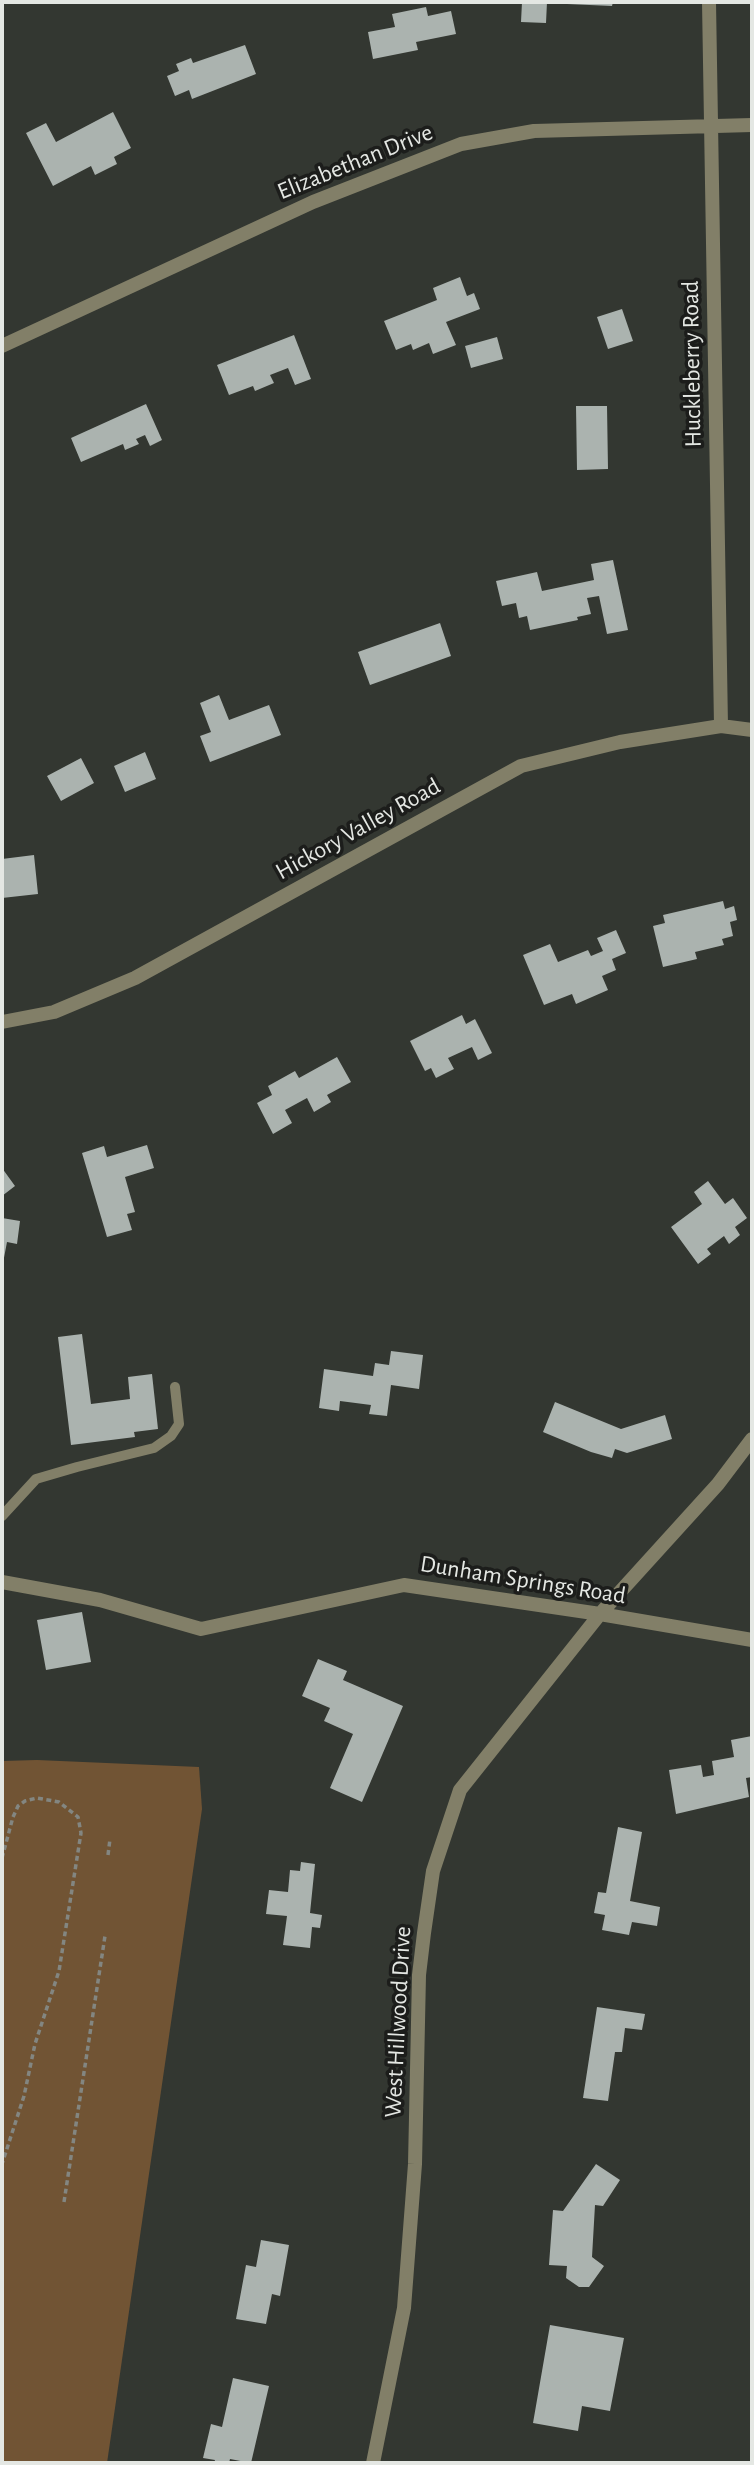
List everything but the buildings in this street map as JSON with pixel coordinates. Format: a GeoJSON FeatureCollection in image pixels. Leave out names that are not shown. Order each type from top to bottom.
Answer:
{"type":"FeatureCollection","features":[{"type":"Feature","properties":{"kind":"street","name":"Huckleberry Road"},"geometry":{"type":"LineString","coordinates":[[709,2],[721,726]]}},
{"type":"Feature","properties":{"kind":"street","name":"Elizabethan Drive"},"geometry":{"type":"LineString","coordinates":[[2,346],[313,202],[461,144],[534,131],[752,125]]}},
{"type":"Feature","properties":{"kind":"street","name":"Hickory Valley Road"},"geometry":{"type":"LineString","coordinates":[[2,1022],[54,1012],[135,978],[521,766],[620,742],[721,726],[752,730]]}},
{"type":"Feature","properties":{"kind":"street","name":"West Hillwood Drive"},"geometry":{"type":"LineString","coordinates":[[373,2463],[404,2308],[415,2164],[419,1975],[433,1871],[460,1790],[600,1614],[718,1483],[752,1439]]}},
{"type":"Feature","properties":{"kind":"street","name":"Dunham Springs Road"},"geometry":{"type":"LineString","coordinates":[[2,1582],[100,1600],[201,1629],[404,1585],[752,1640]]}},
{"type":"Feature","properties":{"kind":"lane"},"geometry":{"type":"LineString","coordinates":[[2,1516],[36,1479],[154,1448],[172,1436],[180,1424],[175,1387]]}},
{"type":"Feature","properties":{"kind":"path"},"geometry":{"type":"LineString","coordinates":[[2,1858],[12,1817],[24,1801],[37,1798],[59,1802],[78,1817],[81,1833],[59,1971],[35,2043],[24,2096],[2,2164]]}},
{"type":"Feature","properties":{"kind":"path"},"geometry":{"type":"LineString","coordinates":[[108,1855],[110,1839]]}},
{"type":"Feature","properties":{"kind":"path"},"geometry":{"type":"LineString","coordinates":[[64,2202],[105,1936]]}},
{"type":"Feature","properties":{"kind":"shaded area"},"geometry":{"type":"Polygon","coordinates":[[[2,1761],[199,1767],[202,1809],[107,2463],[2,2463],[2,1761]]]}}]}
